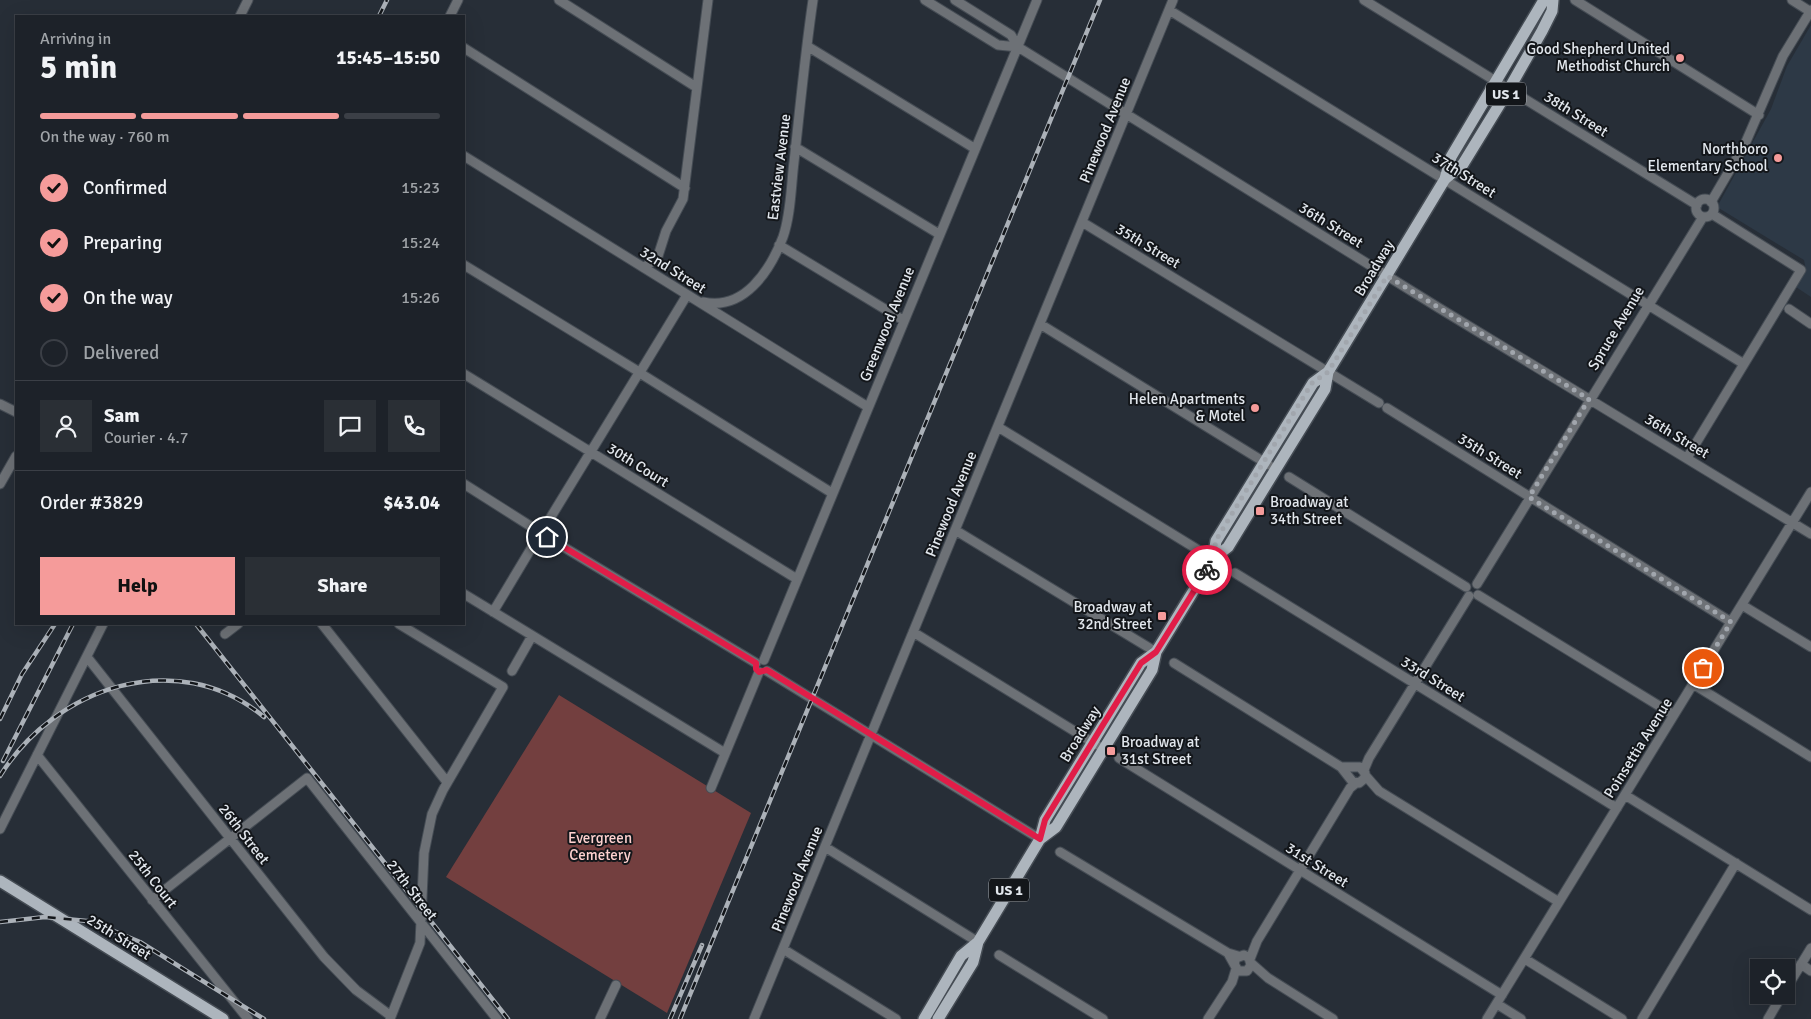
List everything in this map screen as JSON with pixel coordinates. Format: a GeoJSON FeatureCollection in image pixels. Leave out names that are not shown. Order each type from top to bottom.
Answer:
{"type":"FeatureCollection","features":[{"type":"Feature","properties":{"kind":"main road","name":"Broadway"},"geometry":{"type":"LineString","coordinates":[[1040,839],[1056,827],[1152,670],[1156,652],[1213,559],[1228,547],[1325,389],[1328,372],[1445,179],[1451,157],[1498,82],[1544,0]]}},
{"type":"Feature","properties":{"kind":"main road","name":"Broadway"},"geometry":{"type":"LineString","coordinates":[[1445,179],[1463,164],[1509,89],[1552,11],[1553,0]]}},
{"type":"Feature","properties":{"kind":"main road","name":"Broadway"},"geometry":{"type":"LineString","coordinates":[[1213,559],[1216,540],[1312,383],[1328,372]]}},
{"type":"Feature","properties":{"kind":"main road","name":"Broadway"},"geometry":{"type":"LineString","coordinates":[[938,1019],[973,962],[978,942],[1040,839],[1045,820],[1141,663],[1156,652]]}},
{"type":"Feature","properties":{"kind":"main road","name":"25th Street"},"geometry":{"type":"LineString","coordinates":[[0,881],[223,1019]]}},
{"type":"Feature","properties":{"kind":"main road","name":"Broadway"},"geometry":{"type":"LineString","coordinates":[[924,1019],[961,956],[978,942]]}},
{"type":"Feature","properties":{"kind":"street"},"geometry":{"type":"LineString","coordinates":[[240,15],[248,0]]}},
{"type":"Feature","properties":{"kind":"street"},"geometry":{"type":"LineString","coordinates":[[450,15],[458,0]]}},
{"type":"Feature","properties":{"kind":"street"},"geometry":{"type":"LineString","coordinates":[[559,0],[696,87]]}},
{"type":"Feature","properties":{"kind":"street"},"geometry":{"type":"LineString","coordinates":[[644,268],[658,256],[666,231],[681,204],[685,188],[708,0]]}},
{"type":"Feature","properties":{"kind":"street","name":"Eastview Avenue"},"geometry":{"type":"LineString","coordinates":[[687,295],[715,304],[739,298],[757,282],[779,245],[787,224],[814,0]]}},
{"type":"Feature","properties":{"kind":"street","name":"36th Street"},"geometry":{"type":"LineString","coordinates":[[925,0],[998,45],[1018,47],[1387,276],[1811,534]]}},
{"type":"Feature","properties":{"kind":"street","name":"36th Street"},"geometry":{"type":"LineString","coordinates":[[956,0],[1011,35],[1018,47]]}},
{"type":"Feature","properties":{"kind":"street","name":"Greenwood Avenue"},"geometry":{"type":"LineString","coordinates":[[711,788],[974,148],[1037,0]]}},
{"type":"Feature","properties":{"kind":"street","name":"Pinewood Avenue"},"geometry":{"type":"LineString","coordinates":[[754,1019],[1173,0]]}},
{"type":"Feature","properties":{"kind":"street","name":"38th Street"},"geometry":{"type":"LineString","coordinates":[[1364,0],[1698,205]]}},
{"type":"Feature","properties":{"kind":"street"},"geometry":{"type":"LineString","coordinates":[[1575,0],[1759,115]]}},
{"type":"Feature","properties":{"kind":"street"},"geometry":{"type":"LineString","coordinates":[[1711,202],[1745,144],[1783,56],[1811,11],[1792,0]]}},
{"type":"Feature","properties":{"kind":"street","name":"37th Street"},"geometry":{"type":"LineString","coordinates":[[1169,10],[1744,364]]}},
{"type":"Feature","properties":{"kind":"street"},"geometry":{"type":"LineString","coordinates":[[807,46],[974,148]]}},
{"type":"Feature","properties":{"kind":"street"},"geometry":{"type":"LineString","coordinates":[[465,49],[685,188]]}},
{"type":"Feature","properties":{"kind":"street"},"geometry":{"type":"LineString","coordinates":[[795,147],[939,234]]}},
{"type":"Feature","properties":{"kind":"street","name":"32nd Street"},"geometry":{"type":"LineString","coordinates":[[465,157],[868,407]]}},
{"type":"Feature","properties":{"kind":"street"},"geometry":{"type":"LineString","coordinates":[[1687,458],[1801,270],[1707,215],[1698,213],[1698,205],[1704,200],[1711,202],[1714,207],[1707,215]]}},
{"type":"Feature","properties":{"kind":"street","name":"Spruce Avenue"},"geometry":{"type":"LineString","coordinates":[[1471,593],[1480,589],[1477,584],[1529,497],[1647,305],[1707,215]]}},
{"type":"Feature","properties":{"kind":"street","name":"35th Street"},"geometry":{"type":"LineString","coordinates":[[1082,222],[1731,622]]}},
{"type":"Feature","properties":{"kind":"street"},"geometry":{"type":"LineString","coordinates":[[779,245],[903,320]]}},
{"type":"Feature","properties":{"kind":"street"},"geometry":{"type":"LineString","coordinates":[[465,265],[832,493]]}},
{"type":"Feature","properties":{"kind":"street"},"geometry":{"type":"LineString","coordinates":[[493,612],[540,534],[550,531],[546,525],[687,295]]}},
{"type":"Feature","properties":{"kind":"street"},"geometry":{"type":"LineString","coordinates":[[1789,309],[1811,324]]}},
{"type":"Feature","properties":{"kind":"street"},"geometry":{"type":"LineString","coordinates":[[1040,324],[1276,469]]}},
{"type":"Feature","properties":{"kind":"street","name":"30th Court"},"geometry":{"type":"LineString","coordinates":[[465,375],[797,579]]}},
{"type":"Feature","properties":{"kind":"street"},"geometry":{"type":"LineString","coordinates":[[0,404],[15,412]]}},
{"type":"Feature","properties":{"kind":"street"},"geometry":{"type":"LineString","coordinates":[[998,427],[1213,559]]}},
{"type":"Feature","properties":{"kind":"street"},"geometry":{"type":"LineString","coordinates":[[0,484],[15,458]]}},
{"type":"Feature","properties":{"kind":"street"},"geometry":{"type":"LineString","coordinates":[[1289,477],[1471,593],[1674,715]]}},
{"type":"Feature","properties":{"kind":"street"},"geometry":{"type":"LineString","coordinates":[[465,485],[540,534],[872,733],[1040,839]]}},
{"type":"Feature","properties":{"kind":"street","name":"Poinsettia Avenue"},"geometry":{"type":"LineString","coordinates":[[1487,1019],[1811,492]]}},
{"type":"Feature","properties":{"kind":"street"},"geometry":{"type":"LineString","coordinates":[[955,530],[1156,652]]}},
{"type":"Feature","properties":{"kind":"street","name":"33rd Street"},"geometry":{"type":"LineString","coordinates":[[1235,573],[1617,808]]}},
{"type":"Feature","properties":{"kind":"street"},"geometry":{"type":"LineString","coordinates":[[1208,1019],[1471,593]]}},
{"type":"Feature","properties":{"kind":"street"},"geometry":{"type":"LineString","coordinates":[[465,595],[725,753]]}},
{"type":"Feature","properties":{"kind":"street"},"geometry":{"type":"LineString","coordinates":[[1742,604],[1811,647]]}},
{"type":"Feature","properties":{"kind":"street"},"geometry":{"type":"LineString","coordinates":[[0,829],[103,625]]}},
{"type":"Feature","properties":{"kind":"street"},"geometry":{"type":"LineString","coordinates":[[225,634],[237,625]]}},
{"type":"Feature","properties":{"kind":"street"},"geometry":{"type":"LineString","coordinates":[[323,625],[447,782]]}},
{"type":"Feature","properties":{"kind":"street"},"geometry":{"type":"LineString","coordinates":[[390,1018],[420,943],[427,834],[437,802],[503,687],[401,625]]}},
{"type":"Feature","properties":{"kind":"street"},"geometry":{"type":"LineString","coordinates":[[913,632],[1104,749]]}},
{"type":"Feature","properties":{"kind":"street"},"geometry":{"type":"LineString","coordinates":[[512,671],[532,636]]}},
{"type":"Feature","properties":{"kind":"street","name":"26th Street"},"geometry":{"type":"LineString","coordinates":[[87,657],[339,974],[390,1018]]}},
{"type":"Feature","properties":{"kind":"street"},"geometry":{"type":"LineString","coordinates":[[1174,663],[1559,902]]}},
{"type":"Feature","properties":{"kind":"street"},"geometry":{"type":"LineString","coordinates":[[1693,684],[1811,757]]}},
{"type":"Feature","properties":{"kind":"street","name":"25th Court"},"geometry":{"type":"LineString","coordinates":[[37,755],[248,1019]]}},
{"type":"Feature","properties":{"kind":"street","name":"31st Street"},"geometry":{"type":"LineString","coordinates":[[1118,758],[1502,995]]}},
{"type":"Feature","properties":{"kind":"street","name":"27th Street"},"geometry":{"type":"LineString","coordinates":[[230,838],[307,778],[495,1018]]}},
{"type":"Feature","properties":{"kind":"street"},"geometry":{"type":"LineString","coordinates":[[1625,795],[1811,910]]}},
{"type":"Feature","properties":{"kind":"street"},"geometry":{"type":"LineString","coordinates":[[152,900],[230,838]]}},
{"type":"Feature","properties":{"kind":"street"},"geometry":{"type":"LineString","coordinates":[[825,847],[978,942]]}},
{"type":"Feature","properties":{"kind":"street"},"geometry":{"type":"LineString","coordinates":[[1060,852],[1228,953],[1333,1019]]}},
{"type":"Feature","properties":{"kind":"street"},"geometry":{"type":"LineString","coordinates":[[1642,1019],[1736,863]]}},
{"type":"Feature","properties":{"kind":"street"},"geometry":{"type":"LineString","coordinates":[[1795,974],[1811,948]]}},
{"type":"Feature","properties":{"kind":"street"},"geometry":{"type":"LineString","coordinates":[[783,949],[896,1019]]}},
{"type":"Feature","properties":{"kind":"street"},"geometry":{"type":"LineString","coordinates":[[998,955],[1103,1019]]}},
{"type":"Feature","properties":{"kind":"street"},"geometry":{"type":"LineString","coordinates":[[1524,958],[1622,1019]]}},
{"type":"Feature","properties":{"kind":"street"},"geometry":{"type":"LineString","coordinates":[[1801,964],[1811,971]]}},
{"type":"Feature","properties":{"kind":"street"},"geometry":{"type":"LineString","coordinates":[[600,1019],[616,985]]}},
{"type":"Feature","properties":{"kind":"street"},"geometry":{"type":"LineString","coordinates":[[1497,1004],[1521,1019]]}},
{"type":"Feature","properties":{"kind":"street"},"geometry":{"type":"LineString","coordinates":[[1768,1019],[1777,1004]]}},
{"type":"Feature","properties":{"kind":"shaded area","name":"Northboro Elementary School"},"geometry":{"type":"Polygon","coordinates":[[[1811,25],[1811,297],[1796,287],[1806,270],[1804,260],[1717,207],[1771,109],[1787,66],[1811,25]]]}},
{"type":"Feature","properties":{"kind":"green space","name":"Evergreen Cemetery"},"geometry":{"type":"Polygon","coordinates":[[[559,695],[751,813],[667,1013],[446,877],[559,695]]]}},
{"type":"Feature","properties":{"kind":"railway"},"geometry":{"type":"LineString","coordinates":[[380,15],[387,0]]}},
{"type":"Feature","properties":{"kind":"railway"},"geometry":{"type":"LineString","coordinates":[[680,1019],[1100,0]]}},
{"type":"Feature","properties":{"kind":"railway"},"geometry":{"type":"LineString","coordinates":[[0,719],[22,674],[54,625]]}},
{"type":"Feature","properties":{"kind":"railway"},"geometry":{"type":"LineString","coordinates":[[3,761],[72,625]]}},
{"type":"Feature","properties":{"kind":"railway"},"geometry":{"type":"LineString","coordinates":[[197,625],[508,1019]]}},
{"type":"Feature","properties":{"kind":"railway"},"geometry":{"type":"LineString","coordinates":[[0,776],[24,745],[52,719],[85,699],[120,686],[157,681],[194,683],[230,695],[264,717]]}},
{"type":"Feature","properties":{"kind":"railway"},"geometry":{"type":"LineString","coordinates":[[0,922],[45,917],[87,921],[102,926],[140,942],[264,1019]]}},
{"type":"Feature","properties":{"kind":"railway"},"geometry":{"type":"LineString","coordinates":[[670,1019],[702,945]]}},
{"type":"Feature","properties":{"kind":"way so far"},"geometry":{"type":"LineString","coordinates":[[1207,570],[1213,559],[1216,540],[1312,383],[1328,372],[1387,276],[1589,399],[1529,497],[1731,622],[1703,668]]}},
{"type":"Feature","properties":{"kind":"place","name":"Good Shepherd United Methodist Church"},"geometry":{"type":"Point","coordinates":[1680,58]}},
{"type":"Feature","properties":{"kind":"place","name":"Northboro Elementary School"},"geometry":{"type":"Point","coordinates":[1778,158]}},
{"type":"Feature","properties":{"kind":"place","name":"Helen Apartments & Motel"},"geometry":{"type":"Point","coordinates":[1255,408]}},
{"type":"Feature","properties":{"kind":"place","name":"Broadway at 34th Street"},"geometry":{"type":"Point","coordinates":[1260,511]}},
{"type":"Feature","properties":{"kind":"place","name":"Broadway at 32nd Street"},"geometry":{"type":"Point","coordinates":[1162,616]}},
{"type":"Feature","properties":{"kind":"place","name":"Broadway at 31st Street"},"geometry":{"type":"Point","coordinates":[1111,751]}},
{"type":"Feature","properties":{"kind":"route"},"geometry":{"type":"LineString","coordinates":[[547,537],[756,663],[756,669],[759,672],[763,673],[767,670],[872,733],[1040,839],[1045,820],[1141,663],[1156,652],[1207,570]]}}]}
